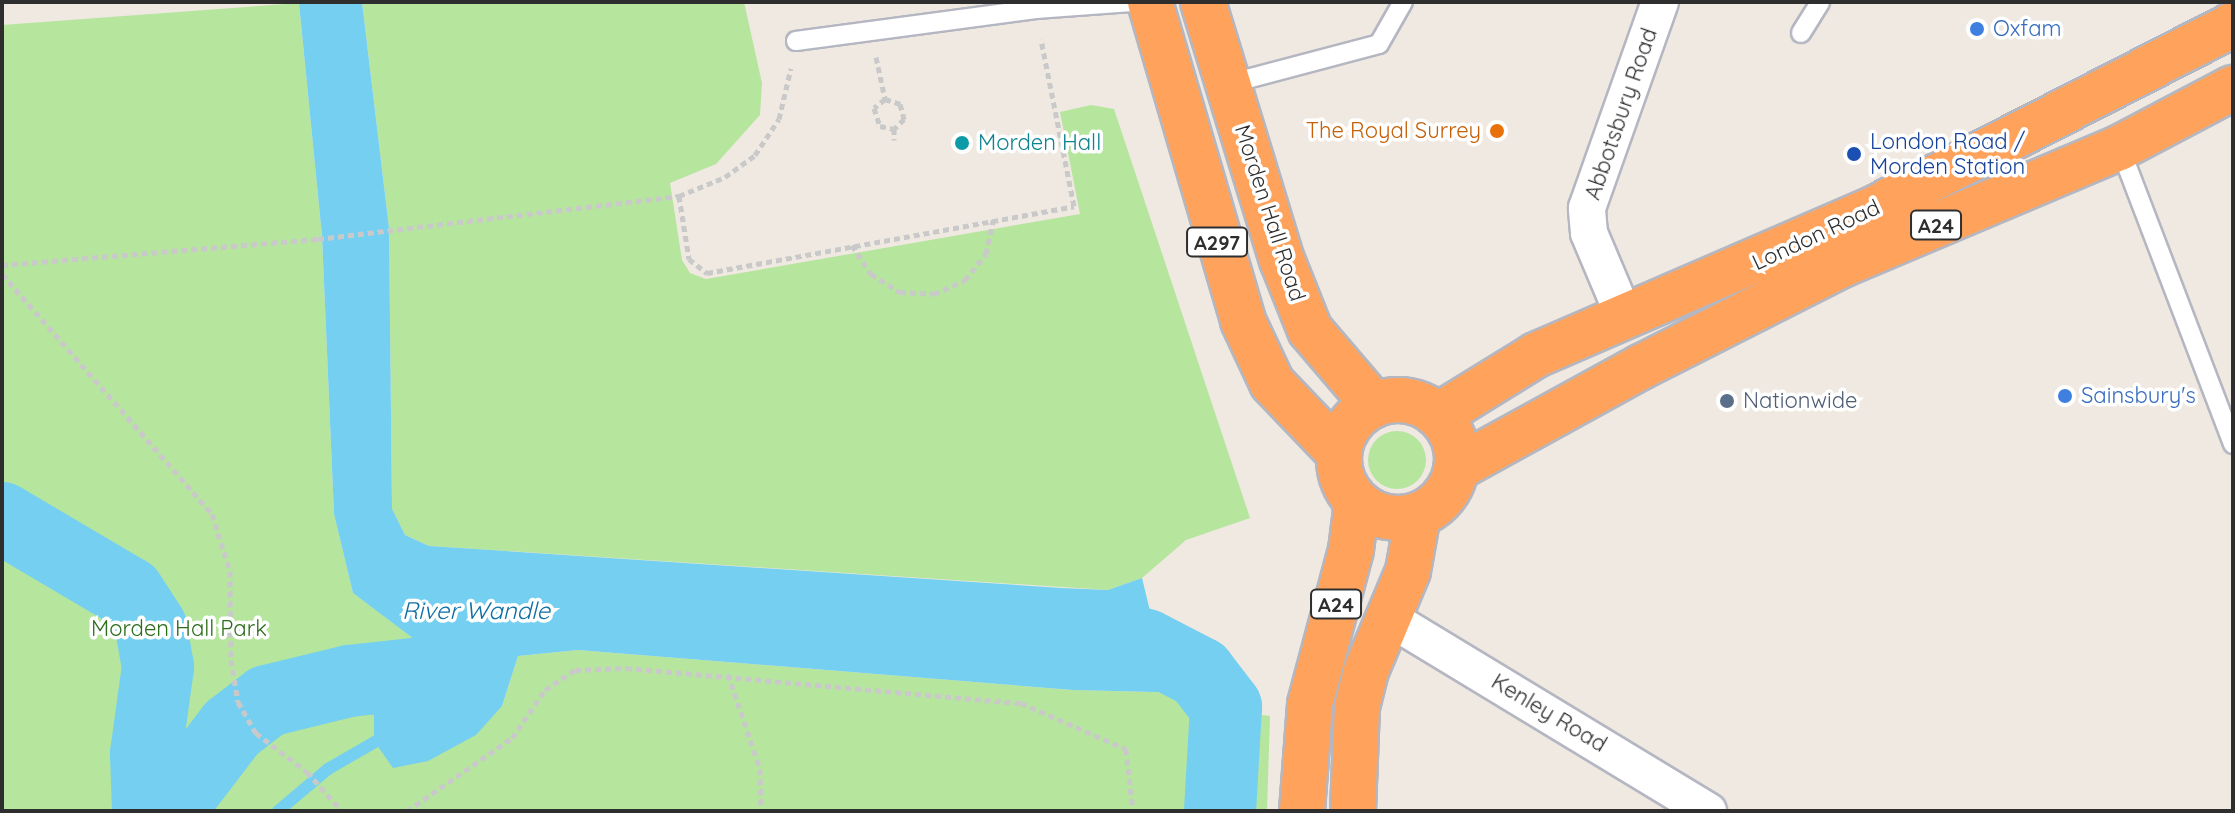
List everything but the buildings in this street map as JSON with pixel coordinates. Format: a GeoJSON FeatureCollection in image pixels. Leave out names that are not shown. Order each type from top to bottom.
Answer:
{"type":"FeatureCollection","features":[{"type":"Feature","properties":{"kind":"highway","name":"A297"},"geometry":{"type":"LineString","coordinates":[[1150,2],[1243,321],[1272,383],[1339,453]]}},
{"type":"Feature","properties":{"kind":"highway","name":"Morden Hall Road"},"geometry":{"type":"LineString","coordinates":[[1203,2],[1282,260],[1310,330],[1374,405]]}},
{"type":"Feature","properties":{"kind":"highway","name":"London Road"},"geometry":{"type":"LineString","coordinates":[[1439,415],[1536,355],[1873,209],[2233,25]]}},
{"type":"Feature","properties":{"kind":"highway","name":"London Road"},"geometry":{"type":"LineString","coordinates":[[1457,468],[1627,374],[1842,265],[2119,148],[2233,88]]}},
{"type":"Feature","properties":{"kind":"highway"},"geometry":{"type":"LineString","coordinates":[[1408,400],[1439,415],[1456,445],[1457,468],[1445,496],[1418,515],[1378,515],[1357,502],[1340,473],[1339,453],[1354,419],[1374,405],[1408,400]]}},
{"type":"Feature","properties":{"kind":"highway","name":"A24"},"geometry":{"type":"LineString","coordinates":[[1302,811],[1307,719],[1351,550],[1357,502]]}},
{"type":"Feature","properties":{"kind":"highway","name":"A24"},"geometry":{"type":"LineString","coordinates":[[1353,811],[1357,707],[1366,671],[1408,571],[1418,515]]}},
{"type":"Feature","properties":{"kind":"street","name":"Abbotsbury Road"},"geometry":{"type":"LineString","coordinates":[[1624,316],[1589,233],[1587,208],[1660,2]]}},
{"type":"Feature","properties":{"kind":"street","name":"Kenley Road"},"geometry":{"type":"LineString","coordinates":[[1389,618],[1708,811]]}},
{"type":"Feature","properties":{"kind":"lane"},"geometry":{"type":"LineString","coordinates":[[796,41],[1035,6],[1132,2]]}},
{"type":"Feature","properties":{"kind":"lane"},"geometry":{"type":"LineString","coordinates":[[1228,84],[1379,44],[1403,2]]}},
{"type":"Feature","properties":{"kind":"lane"},"geometry":{"type":"LineString","coordinates":[[1801,33],[1820,2]]}},
{"type":"Feature","properties":{"kind":"lane"},"geometry":{"type":"LineString","coordinates":[[2119,148],[2218,412],[2233,444]]}},
{"type":"Feature","properties":{"kind":"path"},"geometry":{"type":"LineString","coordinates":[[679,196],[689,259],[707,273],[1074,206],[1035,6]]}},
{"type":"Feature","properties":{"kind":"path"},"geometry":{"type":"LineString","coordinates":[[870,29],[885,99]]}},
{"type":"Feature","properties":{"kind":"path"},"geometry":{"type":"LineString","coordinates":[[2,265],[318,239],[679,196],[725,177],[755,155],[779,119],[796,41]]}},
{"type":"Feature","properties":{"kind":"path"},"geometry":{"type":"LineString","coordinates":[[885,99],[900,104],[904,119],[894,129],[894,140]]}},
{"type":"Feature","properties":{"kind":"path"},"geometry":{"type":"LineString","coordinates":[[885,99],[874,108],[880,126],[894,129]]}},
{"type":"Feature","properties":{"kind":"path"},"geometry":{"type":"LineString","coordinates":[[852,245],[871,274],[900,292],[934,294],[965,280],[986,254],[993,220]]}},
{"type":"Feature","properties":{"kind":"path"},"geometry":{"type":"LineString","coordinates":[[2,274],[212,514],[230,571],[231,660],[238,702],[256,733],[307,772],[342,811]]}},
{"type":"Feature","properties":{"kind":"path"},"geometry":{"type":"LineString","coordinates":[[407,811],[512,738],[545,690],[575,670],[728,674],[1021,703],[1126,749],[1133,811]]}},
{"type":"Feature","properties":{"kind":"path"},"geometry":{"type":"LineString","coordinates":[[728,674],[760,769],[761,811]]}},
{"type":"Feature","properties":{"kind":"green space"},"geometry":{"type":"Polygon","coordinates":[[[362,2],[744,2],[762,83],[760,115],[716,164],[670,183],[682,260],[690,273],[706,279],[1080,214],[1060,112],[1091,105],[1114,109],[1250,518],[1186,540],[1142,578],[1108,590],[429,546],[405,535],[392,510],[389,228],[362,2]]]}},
{"type":"Feature","properties":{"kind":"green space","name":"Morden Hall Park"},"geometry":{"type":"Polygon","coordinates":[[[299,3],[322,236],[334,514],[353,593],[431,651],[355,665],[374,715],[374,741],[502,706],[518,656],[578,650],[1073,690],[1195,693],[1239,712],[1270,716],[1267,811],[2,811],[2,25],[299,3]]]}},
{"type":"Feature","properties":{"kind":"green space"},"geometry":{"type":"Polygon","coordinates":[[[1397,431],[1417,440],[1426,460],[1417,480],[1397,489],[1377,480],[1368,460],[1377,440],[1397,431]]]}},
{"type":"Feature","properties":{"kind":"water","name":"River Wandle"},"geometry":{"type":"Polygon","coordinates":[[[362,2],[389,228],[392,509],[405,535],[429,546],[1062,588],[1108,590],[1142,578],[1158,644],[1200,673],[1195,693],[1073,690],[578,650],[518,656],[502,706],[476,735],[428,761],[393,768],[374,741],[374,715],[358,708],[349,681],[355,665],[430,651],[353,593],[334,514],[322,236],[299,3],[362,2]]]}},
{"type":"Feature","properties":{"kind":"waterway","name":"River Wandle"},"geometry":{"type":"LineString","coordinates":[[2,518],[129,593],[151,627],[158,667],[146,754],[148,811]]}},
{"type":"Feature","properties":{"kind":"waterway"},"geometry":{"type":"LineString","coordinates":[[1111,635],[1146,645],[1200,673],[1226,707],[1220,811]]}},
{"type":"Feature","properties":{"kind":"waterway","name":"River Wandle"},"geometry":{"type":"LineString","coordinates":[[158,811],[183,792],[232,728],[267,701],[349,681],[449,670]]}},
{"type":"Feature","properties":{"kind":"waterway"},"geometry":{"type":"LineString","coordinates":[[278,811],[328,769],[387,735]]}},
{"type":"Feature","properties":{"kind":"place","name":"Oxfam"},"geometry":{"type":"Point","coordinates":[1977,29]}},
{"type":"Feature","properties":{"kind":"place","name":"The Royal Surrey"},"geometry":{"type":"Point","coordinates":[1497,131]}},
{"type":"Feature","properties":{"kind":"place","name":"Morden Hall"},"geometry":{"type":"Point","coordinates":[962,143]}},
{"type":"Feature","properties":{"kind":"place","name":"London Road / Morden Station"},"geometry":{"type":"Point","coordinates":[1854,154]}},
{"type":"Feature","properties":{"kind":"place","name":"Sainsbury's"},"geometry":{"type":"Point","coordinates":[2065,396]}},
{"type":"Feature","properties":{"kind":"place","name":"Nationwide"},"geometry":{"type":"Point","coordinates":[1727,401]}}]}
